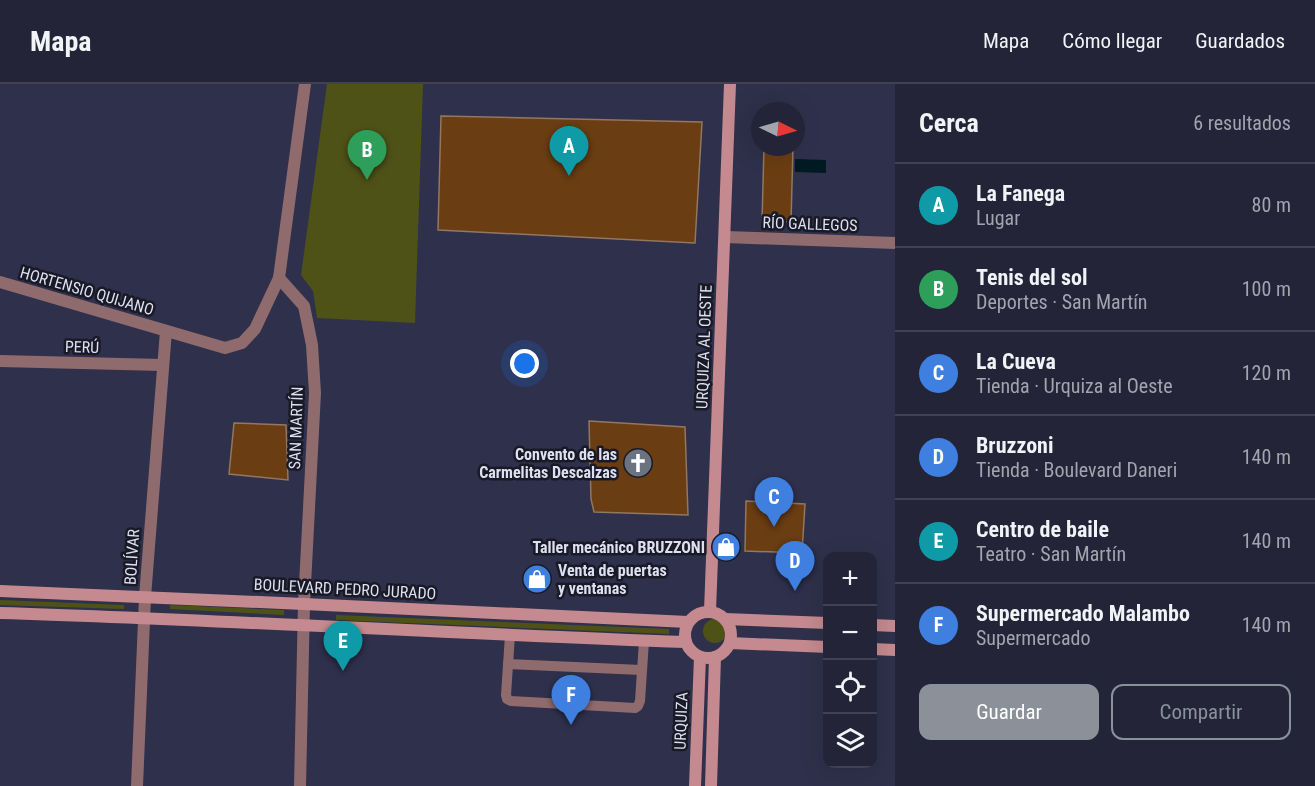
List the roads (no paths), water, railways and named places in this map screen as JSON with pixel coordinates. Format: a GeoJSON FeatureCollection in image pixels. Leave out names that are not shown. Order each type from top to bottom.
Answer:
{"type":"FeatureCollection","features":[{"type":"Feature","properties":{"kind":"main road","name":"URQUIZA AL OESTE"},"geometry":{"type":"LineString","coordinates":[[710,611],[730,84]]}},
{"type":"Feature","properties":{"kind":"main road","name":"BOULEVARD PEDRO JURADO"},"geometry":{"type":"LineString","coordinates":[[0,591],[688,622]]}},
{"type":"Feature","properties":{"kind":"main road"},"geometry":{"type":"LineString","coordinates":[[710,611],[725,619],[731,630],[730,643],[721,654],[715,657],[700,657],[689,649],[685,635],[688,622],[698,614],[710,611]]}},
{"type":"Feature","properties":{"kind":"main road"},"geometry":{"type":"LineString","coordinates":[[0,613],[686,642]]}},
{"type":"Feature","properties":{"kind":"main road"},"geometry":{"type":"LineString","coordinates":[[725,619],[823,623]]}},
{"type":"Feature","properties":{"kind":"main road"},"geometry":{"type":"LineString","coordinates":[[877,625],[895,626]]}},
{"type":"Feature","properties":{"kind":"main road"},"geometry":{"type":"LineString","coordinates":[[730,643],[823,647]]}},
{"type":"Feature","properties":{"kind":"main road"},"geometry":{"type":"LineString","coordinates":[[877,649],[895,650]]}},
{"type":"Feature","properties":{"kind":"main road","name":"URQUIZA"},"geometry":{"type":"LineString","coordinates":[[695,786],[700,657]]}},
{"type":"Feature","properties":{"kind":"main road","name":"URQUIZA"},"geometry":{"type":"LineString","coordinates":[[711,786],[715,657]]}},
{"type":"Feature","properties":{"kind":"street"},"geometry":{"type":"LineString","coordinates":[[279,278],[305,84]]}},
{"type":"Feature","properties":{"kind":"street","name":"RÍO GALLEGOS"},"geometry":{"type":"LineString","coordinates":[[724,237],[895,243]]}},
{"type":"Feature","properties":{"kind":"street","name":"HORTENSIO QUIJANO"},"geometry":{"type":"LineString","coordinates":[[0,282],[225,348],[242,343],[255,329],[279,278]]}},
{"type":"Feature","properties":{"kind":"street","name":"SAN MARTÍN"},"geometry":{"type":"LineString","coordinates":[[279,278],[304,306],[312,345],[315,393],[303,626],[300,786]]}},
{"type":"Feature","properties":{"kind":"street","name":"BOLÍVAR"},"geometry":{"type":"LineString","coordinates":[[137,786],[144,618],[166,331]]}},
{"type":"Feature","properties":{"kind":"street","name":"PERÚ"},"geometry":{"type":"LineString","coordinates":[[0,361],[162,366]]}},
{"type":"Feature","properties":{"kind":"lane"},"geometry":{"type":"LineString","coordinates":[[510,635],[507,699],[635,708],[639,701],[644,640]]}},
{"type":"Feature","properties":{"kind":"lane"},"geometry":{"type":"LineString","coordinates":[[508,664],[641,670]]}},
{"type":"Feature","properties":{"kind":"water"},"geometry":{"type":"Polygon","coordinates":[[[795,159],[826,160],[826,173],[795,172],[795,159]]]}},
{"type":"Feature","properties":{"kind":"place","name":"La Fanega"},"geometry":{"type":"Point","coordinates":[569,176]}},
{"type":"Feature","properties":{"kind":"place","name":"Tenis del sol"},"geometry":{"type":"Point","coordinates":[367,180]}},
{"type":"Feature","properties":{"kind":"place","name":"Convento de las Carmelitas Descalzas"},"geometry":{"type":"Point","coordinates":[638,463]}},
{"type":"Feature","properties":{"kind":"place","name":"La Cueva"},"geometry":{"type":"Point","coordinates":[774,527]}},
{"type":"Feature","properties":{"kind":"place","name":"Taller mecánico BRUZZONI"},"geometry":{"type":"Point","coordinates":[726,547]}},
{"type":"Feature","properties":{"kind":"place","name":"Venta de puertas y ventanas"},"geometry":{"type":"Point","coordinates":[537,579]}},
{"type":"Feature","properties":{"kind":"place","name":"Bruzzoni"},"geometry":{"type":"Point","coordinates":[795,591]}},
{"type":"Feature","properties":{"kind":"place","name":"Centro de baile"},"geometry":{"type":"Point","coordinates":[343,671]}},
{"type":"Feature","properties":{"kind":"place","name":"Supermercado Malambo"},"geometry":{"type":"Point","coordinates":[571,725]}}]}
